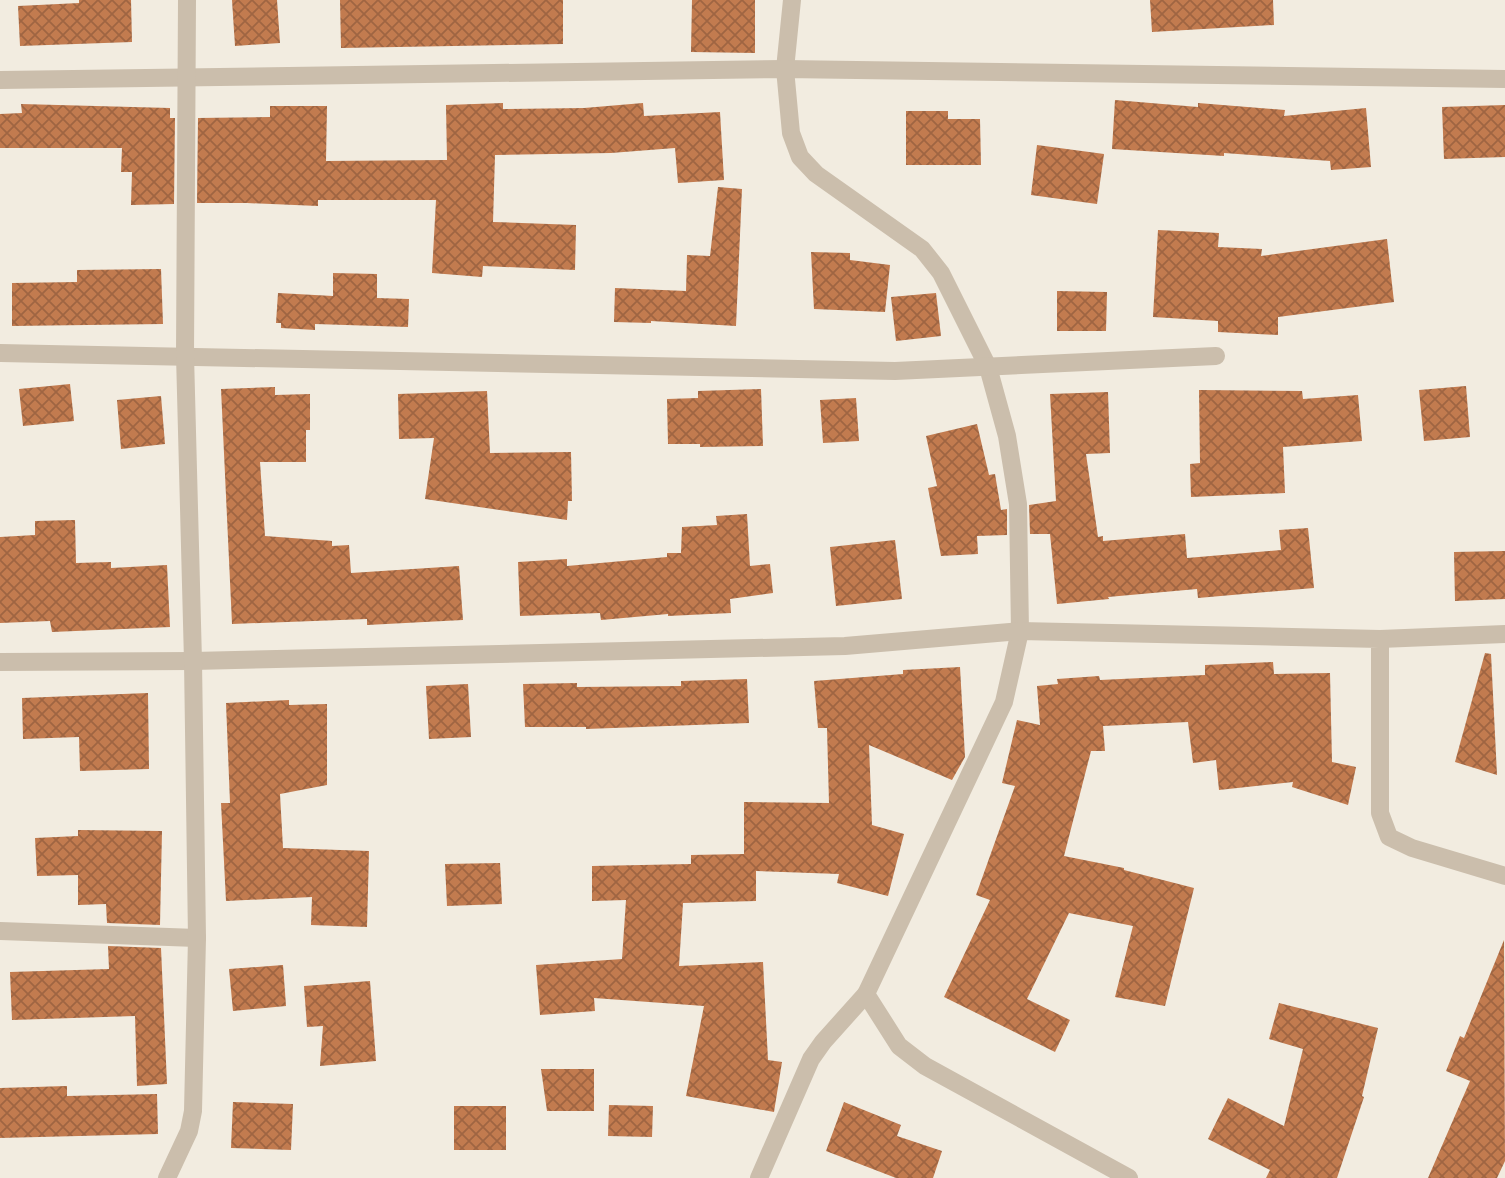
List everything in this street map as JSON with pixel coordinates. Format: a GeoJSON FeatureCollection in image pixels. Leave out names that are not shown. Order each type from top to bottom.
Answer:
{"type":"FeatureCollection","features":[{"type":"Feature","properties":{"kind":"street"},"geometry":{"type":"LineString","coordinates":[[167,1178],[188,1131],[193,1111],[197,938],[185,355],[187,0]]}},
{"type":"Feature","properties":{"kind":"street"},"geometry":{"type":"LineString","coordinates":[[759,1178],[811,1059],[866,993],[1004,702],[1020,631],[1018,504],[1007,436],[988,367],[941,273],[922,249],[816,174],[800,157],[791,133],[785,69],[792,0]]}},
{"type":"Feature","properties":{"kind":"street"},"geometry":{"type":"LineString","coordinates":[[0,80],[785,69],[1505,79]]}},
{"type":"Feature","properties":{"kind":"street"},"geometry":{"type":"LineString","coordinates":[[0,353],[895,371],[1216,356]]}},
{"type":"Feature","properties":{"kind":"street"},"geometry":{"type":"LineString","coordinates":[[0,662],[193,661],[845,646],[1020,631],[1380,639],[1505,634]]}},
{"type":"Feature","properties":{"kind":"street"},"geometry":{"type":"LineString","coordinates":[[1380,639],[1380,813],[1389,837],[1412,848],[1505,876]]}},
{"type":"Feature","properties":{"kind":"street"},"geometry":{"type":"LineString","coordinates":[[0,931],[197,938]]}},
{"type":"Feature","properties":{"kind":"street"},"geometry":{"type":"LineString","coordinates":[[866,993],[899,1046],[925,1066],[1129,1178]]}},
{"type":"Feature","properties":{"kind":"building"},"geometry":{"type":"Polygon","coordinates":[[[79,0],[131,0],[132,42],[20,46],[18,6],[79,3],[79,0]]]}},
{"type":"Feature","properties":{"kind":"building"},"geometry":{"type":"Polygon","coordinates":[[[232,0],[277,0],[280,43],[235,46],[232,0]]]}},
{"type":"Feature","properties":{"kind":"building"},"geometry":{"type":"Polygon","coordinates":[[[340,0],[563,0],[563,44],[341,48],[340,0]]]}},
{"type":"Feature","properties":{"kind":"building"},"geometry":{"type":"Polygon","coordinates":[[[692,0],[755,0],[755,53],[691,52],[692,0]]]}},
{"type":"Feature","properties":{"kind":"building"},"geometry":{"type":"Polygon","coordinates":[[[1150,0],[1273,0],[1274,25],[1152,32],[1150,0]]]}},
{"type":"Feature","properties":{"kind":"building"},"geometry":{"type":"Polygon","coordinates":[[[1115,100],[1198,107],[1198,103],[1285,110],[1284,116],[1366,108],[1371,167],[1331,170],[1330,161],[1224,153],[1224,156],[1112,149],[1115,100]]]}},
{"type":"Feature","properties":{"kind":"building"},"geometry":{"type":"Polygon","coordinates":[[[503,103],[503,109],[584,108],[643,103],[644,116],[720,112],[724,180],[678,183],[675,148],[611,153],[495,155],[493,222],[576,225],[575,270],[483,266],[482,277],[432,273],[436,200],[318,200],[318,206],[197,203],[198,118],[270,117],[270,106],[327,106],[326,161],[447,160],[446,105],[503,103]]]}},
{"type":"Feature","properties":{"kind":"building"},"geometry":{"type":"Polygon","coordinates":[[[21,104],[170,108],[170,118],[175,118],[174,204],[131,205],[132,172],[121,172],[122,148],[0,148],[0,114],[22,113],[21,104]]]}},
{"type":"Feature","properties":{"kind":"building"},"geometry":{"type":"Polygon","coordinates":[[[1505,105],[1505,157],[1444,159],[1442,107],[1505,105]]]}},
{"type":"Feature","properties":{"kind":"building"},"geometry":{"type":"Polygon","coordinates":[[[906,111],[948,111],[948,119],[980,119],[981,165],[906,165],[906,111]]]}},
{"type":"Feature","properties":{"kind":"building"},"geometry":{"type":"Polygon","coordinates":[[[1037,145],[1104,154],[1097,204],[1031,195],[1037,145]]]}},
{"type":"Feature","properties":{"kind":"building"},"geometry":{"type":"Polygon","coordinates":[[[718,187],[742,189],[736,326],[651,321],[614,322],[615,288],[686,291],[687,255],[710,256],[718,187]]]}},
{"type":"Feature","properties":{"kind":"building"},"geometry":{"type":"Polygon","coordinates":[[[1158,230],[1219,233],[1218,247],[1262,249],[1261,256],[1387,239],[1394,302],[1278,317],[1278,335],[1218,332],[1218,321],[1153,317],[1158,230]]]}},
{"type":"Feature","properties":{"kind":"building"},"geometry":{"type":"Polygon","coordinates":[[[811,252],[850,253],[850,260],[890,265],[885,312],[814,309],[811,252]]]}},
{"type":"Feature","properties":{"kind":"building"},"geometry":{"type":"Polygon","coordinates":[[[161,269],[163,324],[12,326],[12,283],[77,282],[77,270],[161,269]]]}},
{"type":"Feature","properties":{"kind":"building"},"geometry":{"type":"Polygon","coordinates":[[[333,273],[377,274],[377,298],[409,299],[408,327],[315,324],[315,330],[281,328],[281,323],[276,323],[278,293],[333,296],[333,273]]]}},
{"type":"Feature","properties":{"kind":"building"},"geometry":{"type":"Polygon","coordinates":[[[1057,291],[1107,292],[1106,331],[1057,331],[1057,291]]]}},
{"type":"Feature","properties":{"kind":"building"},"geometry":{"type":"Polygon","coordinates":[[[936,293],[941,336],[896,341],[891,297],[936,293]]]}},
{"type":"Feature","properties":{"kind":"building"},"geometry":{"type":"Polygon","coordinates":[[[70,384],[74,421],[23,426],[19,389],[70,384]]]}},
{"type":"Feature","properties":{"kind":"building"},"geometry":{"type":"Polygon","coordinates":[[[1466,386],[1470,437],[1424,441],[1419,390],[1466,386]]]}},
{"type":"Feature","properties":{"kind":"building"},"geometry":{"type":"Polygon","coordinates":[[[275,387],[275,395],[310,394],[310,430],[306,430],[306,462],[260,462],[265,536],[332,541],[332,546],[349,545],[351,573],[459,566],[463,620],[367,625],[367,619],[232,624],[221,389],[275,387]]]}},
{"type":"Feature","properties":{"kind":"building"},"geometry":{"type":"Polygon","coordinates":[[[761,389],[763,446],[700,447],[700,444],[668,444],[667,399],[698,398],[698,391],[761,389]]]}},
{"type":"Feature","properties":{"kind":"building"},"geometry":{"type":"Polygon","coordinates":[[[1199,390],[1302,391],[1303,399],[1358,395],[1362,441],[1283,447],[1285,493],[1191,497],[1190,464],[1200,463],[1199,390]]]}},
{"type":"Feature","properties":{"kind":"building"},"geometry":{"type":"Polygon","coordinates":[[[487,391],[490,453],[571,452],[572,501],[568,501],[567,520],[425,499],[434,438],[399,439],[398,394],[487,391]]]}},
{"type":"Feature","properties":{"kind":"building"},"geometry":{"type":"Polygon","coordinates":[[[1108,392],[1110,453],[1086,454],[1098,537],[1103,536],[1103,541],[1185,534],[1187,558],[1281,550],[1279,530],[1308,528],[1314,588],[1198,598],[1197,589],[1057,604],[1050,534],[1030,534],[1029,505],[1056,501],[1050,394],[1108,392]]]}},
{"type":"Feature","properties":{"kind":"building"},"geometry":{"type":"Polygon","coordinates":[[[161,396],[165,444],[121,449],[117,400],[161,396]]]}},
{"type":"Feature","properties":{"kind":"building"},"geometry":{"type":"Polygon","coordinates":[[[856,398],[859,441],[823,443],[820,400],[856,398]]]}},
{"type":"Feature","properties":{"kind":"building"},"geometry":{"type":"Polygon","coordinates":[[[977,424],[989,475],[995,474],[1001,510],[1007,509],[1007,535],[977,536],[978,554],[941,556],[928,488],[937,486],[926,436],[977,424]]]}},
{"type":"Feature","properties":{"kind":"building"},"geometry":{"type":"Polygon","coordinates":[[[747,514],[750,566],[770,564],[773,593],[730,599],[731,613],[668,614],[601,620],[600,613],[520,616],[518,562],[567,559],[567,566],[667,557],[667,553],[681,553],[682,527],[717,525],[716,516],[747,514]]]}},
{"type":"Feature","properties":{"kind":"building"},"geometry":{"type":"Polygon","coordinates":[[[75,520],[76,563],[111,562],[111,568],[167,565],[170,627],[52,632],[50,621],[0,623],[0,537],[35,535],[35,521],[75,520]]]}},
{"type":"Feature","properties":{"kind":"building"},"geometry":{"type":"Polygon","coordinates":[[[895,540],[902,599],[836,606],[830,547],[895,540]]]}},
{"type":"Feature","properties":{"kind":"building"},"geometry":{"type":"Polygon","coordinates":[[[1505,551],[1505,599],[1455,601],[1454,552],[1505,551]]]}},
{"type":"Feature","properties":{"kind":"building"},"geometry":{"type":"Polygon","coordinates":[[[1485,653],[1491,654],[1497,775],[1455,762],[1485,653]]]}},
{"type":"Feature","properties":{"kind":"building"},"geometry":{"type":"Polygon","coordinates":[[[1273,662],[1274,674],[1330,673],[1332,762],[1356,767],[1348,805],[1292,787],[1293,782],[1219,790],[1216,760],[1193,763],[1188,722],[1103,726],[1105,751],[1091,751],[1064,856],[1124,868],[1194,888],[1165,1006],[1115,997],[1133,926],[1069,913],[1027,999],[1070,1020],[1055,1052],[944,997],[990,900],[976,895],[1015,786],[1002,783],[1017,720],[1040,725],[1037,686],[1058,684],[1057,679],[1099,676],[1100,680],[1205,675],[1205,665],[1273,662]]]}},
{"type":"Feature","properties":{"kind":"building"},"geometry":{"type":"Polygon","coordinates":[[[960,667],[965,757],[952,780],[869,745],[872,825],[904,834],[888,896],[837,883],[839,874],[756,871],[756,901],[683,903],[679,966],[763,962],[768,1060],[782,1062],[774,1112],[686,1096],[704,1006],[594,998],[595,1011],[540,1015],[536,965],[622,959],[626,900],[592,901],[592,866],[691,864],[691,855],[744,854],[744,802],[829,803],[827,728],[818,728],[814,681],[903,674],[903,670],[960,667]]]}},
{"type":"Feature","properties":{"kind":"building"},"geometry":{"type":"Polygon","coordinates":[[[747,679],[749,723],[586,729],[525,727],[523,684],[577,683],[577,687],[681,686],[681,681],[747,679]]]}},
{"type":"Feature","properties":{"kind":"building"},"geometry":{"type":"Polygon","coordinates":[[[468,684],[471,737],[429,739],[426,686],[468,684]]]}},
{"type":"Feature","properties":{"kind":"building"},"geometry":{"type":"Polygon","coordinates":[[[148,693],[149,769],[80,771],[79,737],[23,739],[22,698],[148,693]]]}},
{"type":"Feature","properties":{"kind":"building"},"geometry":{"type":"Polygon","coordinates":[[[289,700],[289,705],[327,704],[327,785],[280,794],[283,848],[369,851],[367,927],[311,925],[312,897],[226,901],[221,803],[230,803],[226,703],[289,700]]]}},
{"type":"Feature","properties":{"kind":"building"},"geometry":{"type":"Polygon","coordinates":[[[78,830],[162,831],[160,925],[107,923],[106,904],[78,905],[78,875],[37,876],[35,838],[78,836],[78,830]]]}},
{"type":"Feature","properties":{"kind":"building"},"geometry":{"type":"Polygon","coordinates":[[[500,863],[502,904],[447,906],[445,864],[500,863]]]}},
{"type":"Feature","properties":{"kind":"building"},"geometry":{"type":"Polygon","coordinates":[[[1504,940],[1505,1161],[1497,1178],[1428,1178],[1470,1081],[1446,1071],[1460,1036],[1464,1038],[1504,940]]]}},
{"type":"Feature","properties":{"kind":"building"},"geometry":{"type":"Polygon","coordinates":[[[108,946],[161,948],[167,1084],[137,1086],[135,1016],[12,1020],[10,972],[109,969],[108,946]]]}},
{"type":"Feature","properties":{"kind":"building"},"geometry":{"type":"Polygon","coordinates":[[[283,965],[286,1006],[233,1011],[229,969],[283,965]]]}},
{"type":"Feature","properties":{"kind":"building"},"geometry":{"type":"Polygon","coordinates":[[[370,981],[376,1061],[320,1066],[323,1026],[307,1027],[304,986],[370,981]]]}},
{"type":"Feature","properties":{"kind":"building"},"geometry":{"type":"Polygon","coordinates":[[[1279,1003],[1378,1028],[1362,1096],[1364,1097],[1337,1178],[1266,1178],[1270,1170],[1208,1139],[1228,1098],[1284,1126],[1303,1049],[1269,1039],[1279,1003]]]}},
{"type":"Feature","properties":{"kind":"building"},"geometry":{"type":"Polygon","coordinates":[[[541,1069],[594,1069],[594,1111],[547,1111],[541,1069]]]}},
{"type":"Feature","properties":{"kind":"building"},"geometry":{"type":"Polygon","coordinates":[[[67,1086],[67,1096],[157,1094],[158,1134],[0,1138],[0,1088],[67,1086]]]}},
{"type":"Feature","properties":{"kind":"building"},"geometry":{"type":"Polygon","coordinates":[[[233,1102],[293,1104],[291,1150],[231,1148],[233,1102]]]}},
{"type":"Feature","properties":{"kind":"building"},"geometry":{"type":"Polygon","coordinates":[[[844,1102],[901,1125],[897,1136],[942,1151],[933,1178],[896,1178],[826,1151],[844,1102]]]}},
{"type":"Feature","properties":{"kind":"building"},"geometry":{"type":"Polygon","coordinates":[[[609,1105],[653,1106],[652,1137],[608,1136],[609,1105]]]}},
{"type":"Feature","properties":{"kind":"building"},"geometry":{"type":"Polygon","coordinates":[[[454,1106],[506,1106],[506,1150],[454,1150],[454,1106]]]}}]}
